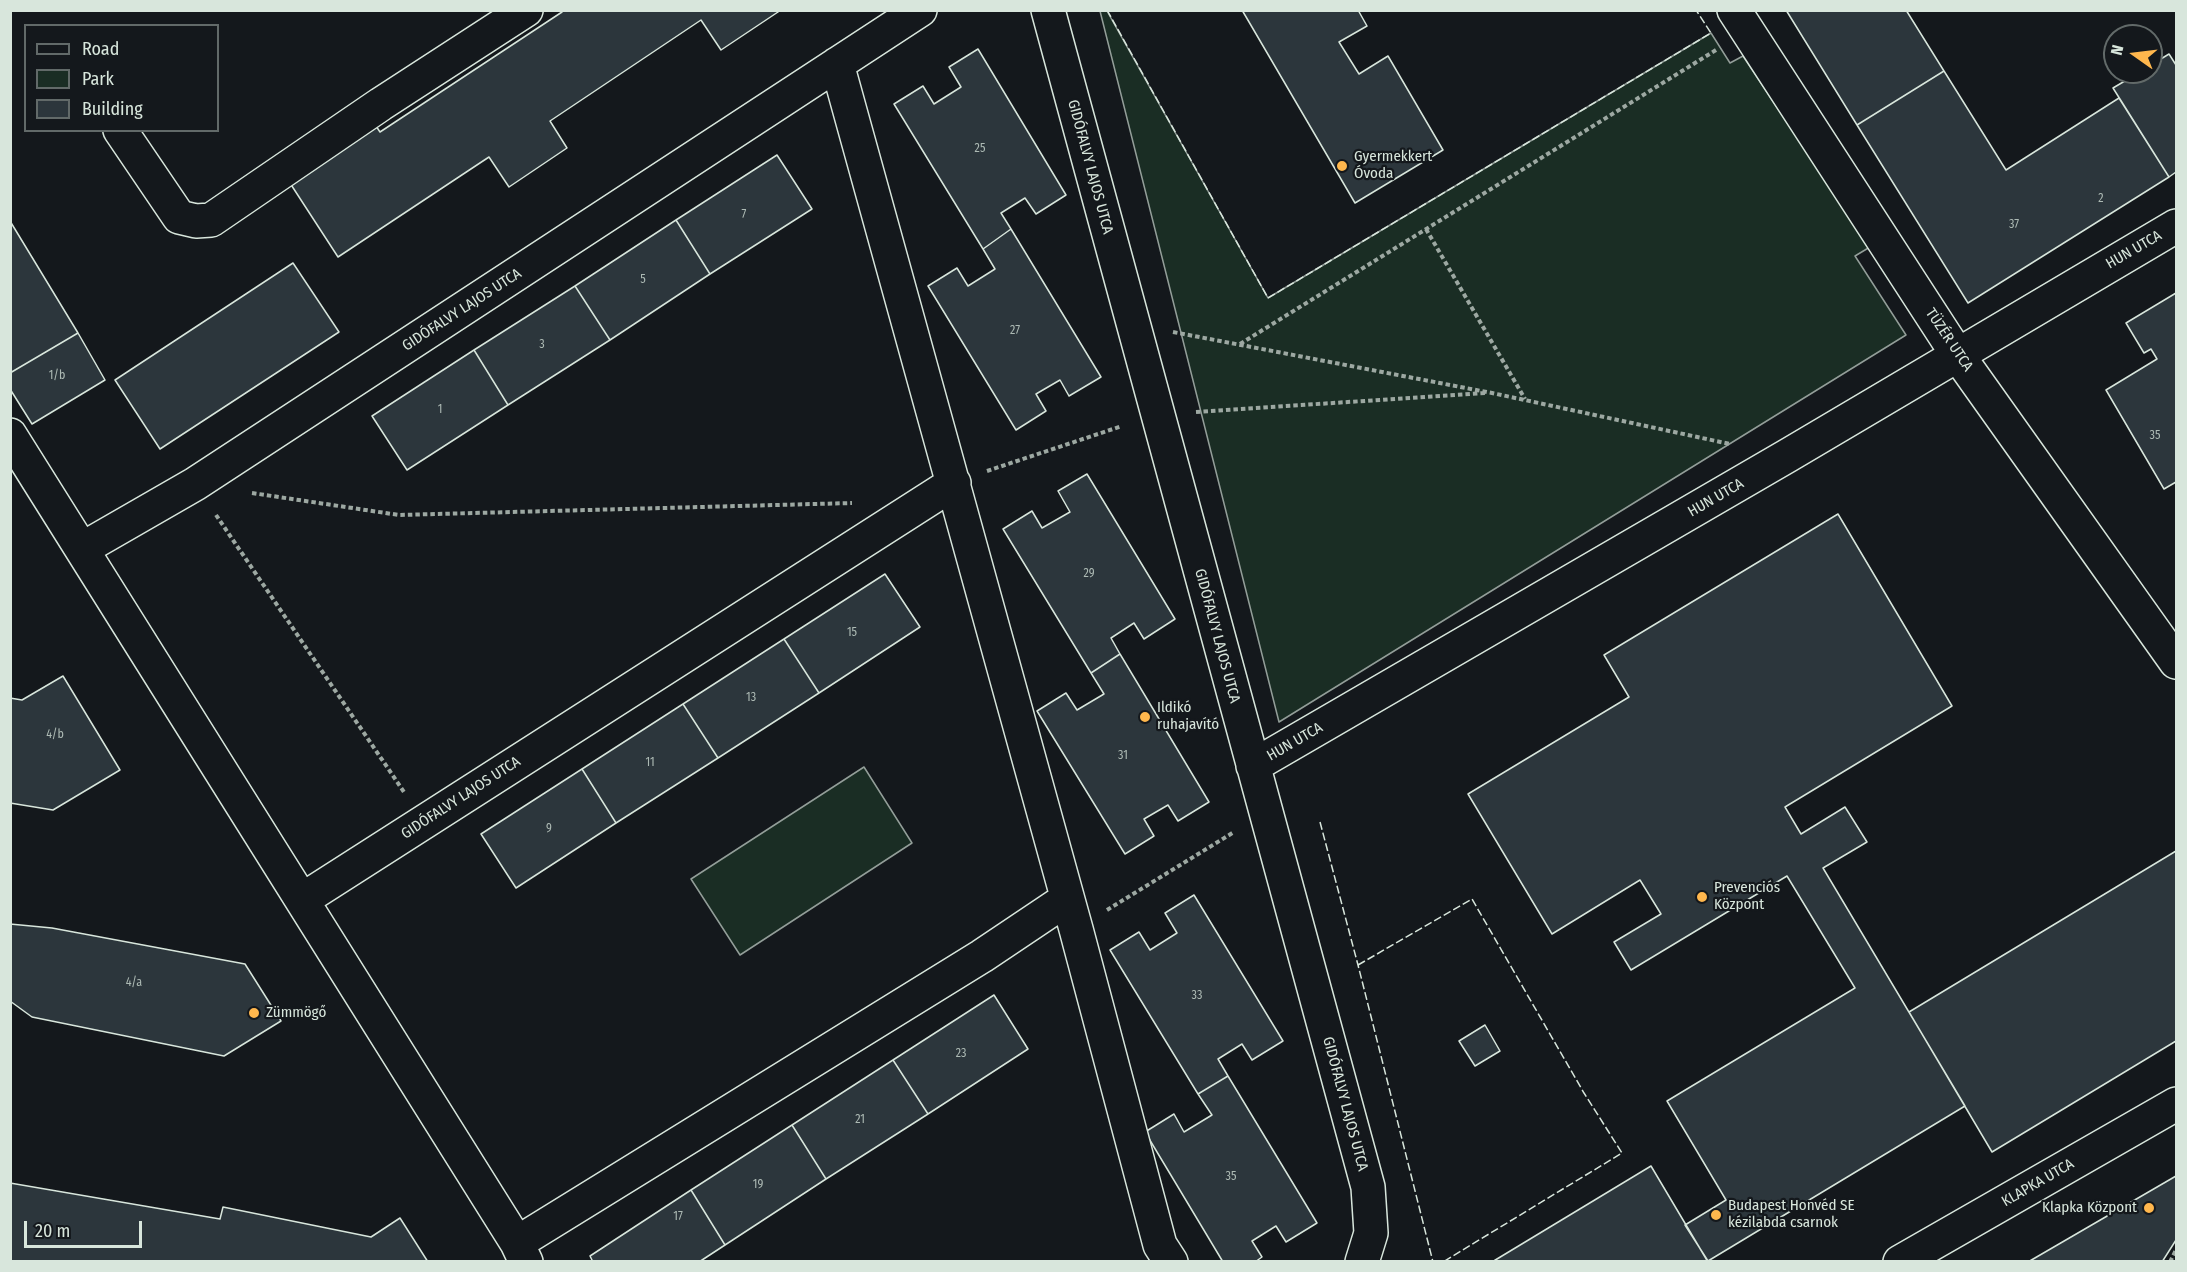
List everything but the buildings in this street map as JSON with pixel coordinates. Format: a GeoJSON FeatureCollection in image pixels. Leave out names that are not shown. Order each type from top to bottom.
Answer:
{"type":"FeatureCollection","features":[{"type":"Feature","properties":{"kind":"street"},"geometry":{"type":"LineString","coordinates":[[121,132],[180,217],[196,221],[211,220],[381,104],[526,10]]}},
{"type":"Feature","properties":{"kind":"street","name":"GIDÓFALVY LAJOS UTCA"},"geometry":{"type":"LineString","coordinates":[[82,549],[195,484],[920,10]]}},
{"type":"Feature","properties":{"kind":"street","name":"GIDÓFALVY LAJOS UTCA"},"geometry":{"type":"LineString","coordinates":[[1048,10],[1368,1187],[1371,1233],[1362,1262]]}},
{"type":"Feature","properties":{"kind":"street","name":"TÜZÉR UTCA"},"geometry":{"type":"LineString","coordinates":[[1741,20],[1958,354],[2176,662]]}},
{"type":"Feature","properties":{"kind":"street"},"geometry":{"type":"LineString","coordinates":[[837,64],[954,483],[1160,1245],[1172,1262]]}},
{"type":"Feature","properties":{"kind":"street","name":"HUN UTCA"},"geometry":{"type":"LineString","coordinates":[[1253,766],[1787,456],[2176,226]]}},
{"type":"Feature","properties":{"kind":"street"},"geometry":{"type":"LineString","coordinates":[[10,435],[522,1252],[982,956],[1071,914]]}},
{"type":"Feature","properties":{"kind":"street","name":"GIDÓFALVY LAJOS UTCA"},"geometry":{"type":"LineString","coordinates":[[302,900],[954,483]]}},
{"type":"Feature","properties":{"kind":"street","name":"KLAPKA UTCA"},"geometry":{"type":"LineString","coordinates":[[1900,1262],[2176,1104]]}},
{"type":"Feature","properties":{"kind":"path"},"geometry":{"type":"LineString","coordinates":[[1239,344],[1426,229],[1741,20]]}},
{"type":"Feature","properties":{"kind":"path"},"geometry":{"type":"LineString","coordinates":[[1426,229],[1526,400]]}},
{"type":"Feature","properties":{"kind":"path"},"geometry":{"type":"LineString","coordinates":[[1132,324],[1492,393],[1787,456]]}},
{"type":"Feature","properties":{"kind":"path"},"geometry":{"type":"LineString","coordinates":[[954,483],[1157,414],[1492,393]]}},
{"type":"Feature","properties":{"kind":"path"},"geometry":{"type":"LineString","coordinates":[[195,484],[399,515],[853,503]]}},
{"type":"Feature","properties":{"kind":"path"},"geometry":{"type":"LineString","coordinates":[[195,484],[424,822]]}},
{"type":"Feature","properties":{"kind":"path"},"geometry":{"type":"LineString","coordinates":[[1071,914],[1265,813]]}},
{"type":"Feature","properties":{"kind":"path"},"geometry":{"type":"LineString","coordinates":[[2170,1262],[2176,1250]]}},
{"type":"Feature","properties":{"kind":"green space"},"geometry":{"type":"Polygon","coordinates":[[[1100,11],[1107,11],[1268,298],[1711,33],[1730,63],[1743,56],[1870,247],[1855,256],[1906,335],[1279,722],[1100,11]]]}},
{"type":"Feature","properties":{"kind":"green space"},"geometry":{"type":"Polygon","coordinates":[[[864,767],[912,843],[740,955],[691,879],[864,767]]]}},
{"type":"Feature","properties":{"kind":"fence"},"geometry":{"type":"LineString","coordinates":[[1107,10],[1268,298],[1711,33],[1696,10]]}},
{"type":"Feature","properties":{"kind":"fence"},"geometry":{"type":"LineString","coordinates":[[1320,822],[1433,1262]]}},
{"type":"Feature","properties":{"kind":"fence"},"geometry":{"type":"LineString","coordinates":[[1358,965],[1472,899],[1584,1093],[1622,1153],[1443,1262]]}},
{"type":"Feature","properties":{"kind":"place","name":"Gyermekkert Óvoda"},"geometry":{"type":"Point","coordinates":[1342,166]}},
{"type":"Feature","properties":{"kind":"place","name":"Ildikó ruhajavító"},"geometry":{"type":"Point","coordinates":[1145,717]}},
{"type":"Feature","properties":{"kind":"place","name":"Prevenciós Központ"},"geometry":{"type":"Point","coordinates":[1702,897]}},
{"type":"Feature","properties":{"kind":"place","name":"Zümmögő"},"geometry":{"type":"Point","coordinates":[254,1013]}},
{"type":"Feature","properties":{"kind":"place","name":"Klapka Központ"},"geometry":{"type":"Point","coordinates":[2149,1208]}},
{"type":"Feature","properties":{"kind":"place","name":"Budapest Honvéd SE kézilabda csarnok"},"geometry":{"type":"Point","coordinates":[1716,1215]}}]}
